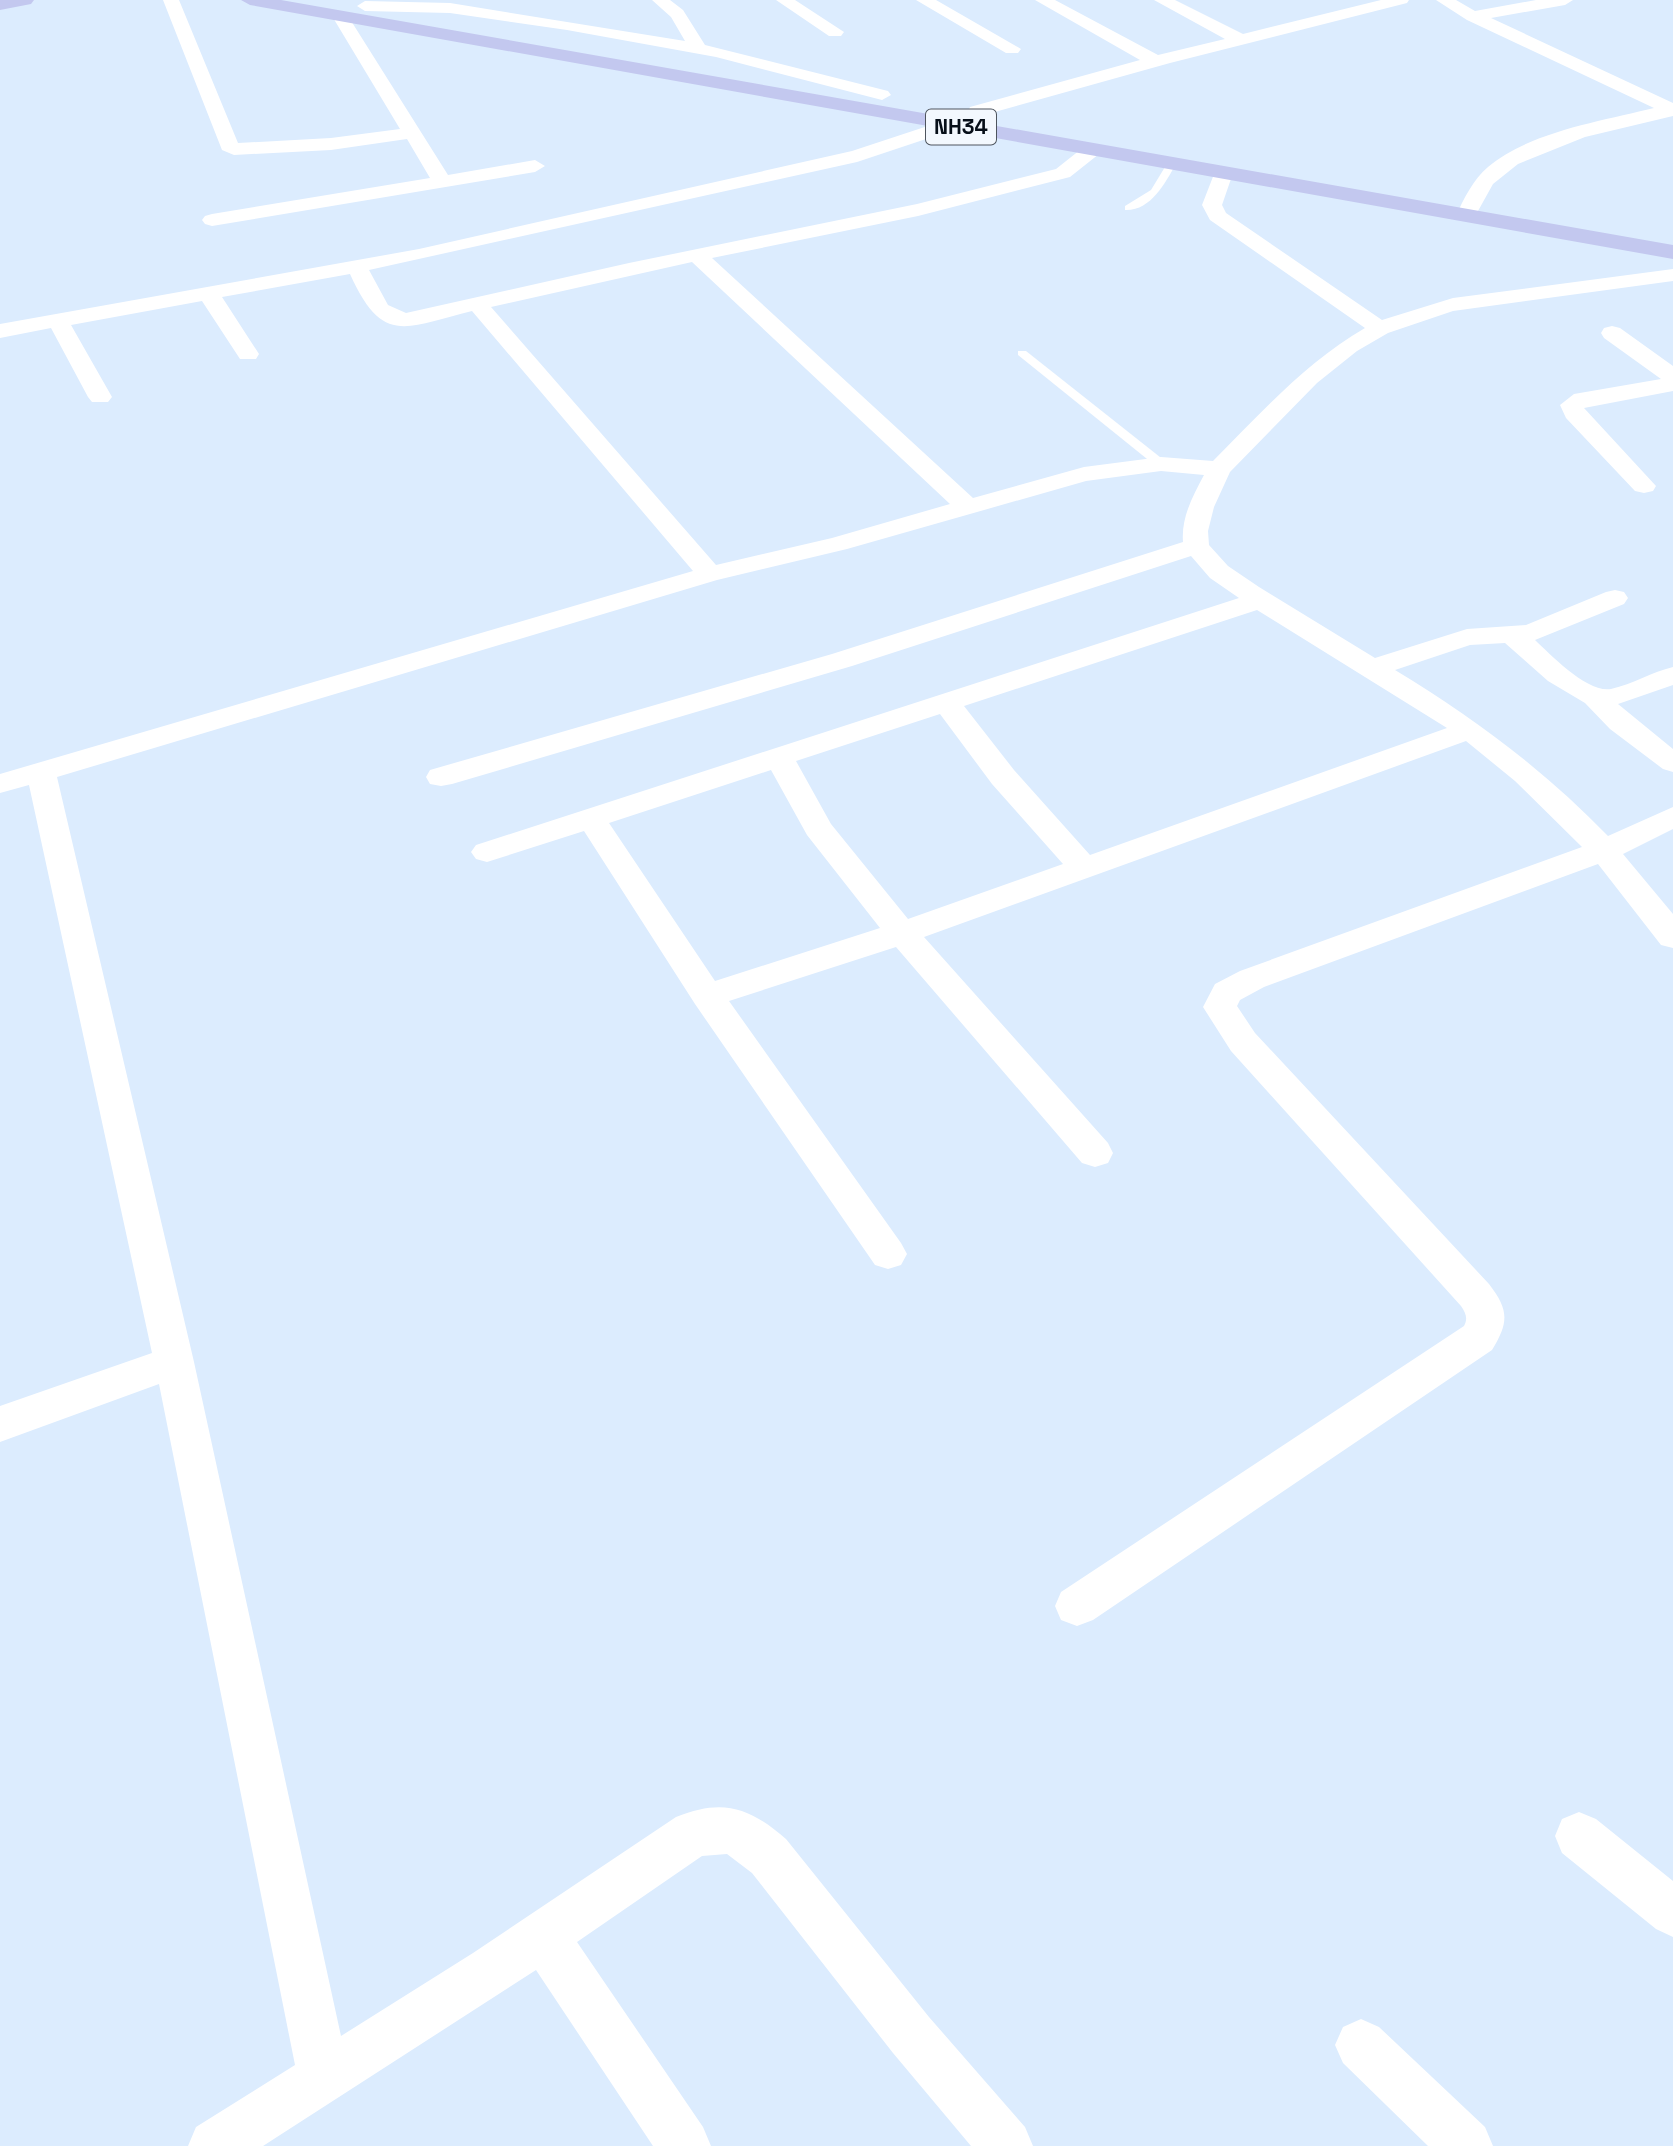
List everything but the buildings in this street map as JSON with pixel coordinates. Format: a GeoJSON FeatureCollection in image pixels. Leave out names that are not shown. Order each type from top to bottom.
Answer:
{"type":"FeatureCollection","features":[{"type":"Feature","properties":{"kind":"highway"},"geometry":{"type":"LineString","coordinates":[[0,5],[25,0]]}},
{"type":"Feature","properties":{"kind":"highway","name":"NH34"},"geometry":{"type":"LineString","coordinates":[[250,0],[335,8],[949,125],[1223,173],[1470,206],[1500,201]]}},
{"type":"Feature","properties":{"kind":"highway","name":"NH34"},"geometry":{"type":"LineString","coordinates":[[335,8],[365,6],[977,111],[1470,206],[1673,252]]}},
{"type":"Feature","properties":{"kind":"street"},"geometry":{"type":"LineString","coordinates":[[172,0],[205,90],[229,146],[234,149],[331,144],[412,133]]}},
{"type":"Feature","properties":{"kind":"street"},"geometry":{"type":"LineString","coordinates":[[660,0],[677,14],[699,48]]}},
{"type":"Feature","properties":{"kind":"street"},"geometry":{"type":"LineString","coordinates":[[784,0],[835,32]]}},
{"type":"Feature","properties":{"kind":"street"},"geometry":{"type":"LineString","coordinates":[[924,0],[1012,49]]}},
{"type":"Feature","properties":{"kind":"street"},"geometry":{"type":"LineString","coordinates":[[1042,0],[1154,61]]}},
{"type":"Feature","properties":{"kind":"street"},"geometry":{"type":"LineString","coordinates":[[1328,0],[1353,12]]}},
{"type":"Feature","properties":{"kind":"street"},"geometry":{"type":"LineString","coordinates":[[977,111],[1154,61],[1401,0]]}},
{"type":"Feature","properties":{"kind":"street"},"geometry":{"type":"LineString","coordinates":[[1444,0],[1672,110]]}},
{"type":"Feature","properties":{"kind":"street"},"geometry":{"type":"LineString","coordinates":[[1473,16],[1565,0]]}},
{"type":"Feature","properties":{"kind":"street"},"geometry":{"type":"LineString","coordinates":[[1170,1],[1239,39]]}},
{"type":"Feature","properties":{"kind":"street"},"geometry":{"type":"LineString","coordinates":[[365,6],[473,10],[699,48],[882,95]]}},
{"type":"Feature","properties":{"kind":"street"},"geometry":{"type":"LineString","coordinates":[[335,8],[443,183]]}},
{"type":"Feature","properties":{"kind":"street"},"geometry":{"type":"LineString","coordinates":[[1470,206],[1496,170],[1531,150],[1672,110]]}},
{"type":"Feature","properties":{"kind":"street"},"geometry":{"type":"LineString","coordinates":[[0,331],[357,267],[857,156],[949,125]]}},
{"type":"Feature","properties":{"kind":"street"},"geometry":{"type":"LineString","coordinates":[[357,267],[379,311],[386,317],[406,320],[696,255],[918,210],[1045,179],[1072,168],[1092,150]]}},
{"type":"Feature","properties":{"kind":"street"},"geometry":{"type":"LineString","coordinates":[[212,220],[535,166]]}},
{"type":"Feature","properties":{"kind":"street"},"geometry":{"type":"LineString","coordinates":[[1223,173],[1212,205],[1217,216],[1380,328]]}},
{"type":"Feature","properties":{"kind":"street"},"geometry":{"type":"LineString","coordinates":[[696,255],[967,506]]}},
{"type":"Feature","properties":{"kind":"street"},"geometry":{"type":"LineString","coordinates":[[1673,275],[1453,305],[1380,328],[1349,346],[1309,377],[1219,469],[1201,507],[1195,531],[1196,546],[1219,572],[1469,730],[1572,816],[1631,880],[1673,937]]}},
{"type":"Feature","properties":{"kind":"street"},"geometry":{"type":"LineString","coordinates":[[208,293],[248,354]]}},
{"type":"Feature","properties":{"kind":"street"},"geometry":{"type":"LineString","coordinates":[[478,304],[710,574]]}},
{"type":"Feature","properties":{"kind":"street"},"geometry":{"type":"LineString","coordinates":[[57,320],[100,397]]}},
{"type":"Feature","properties":{"kind":"street"},"geometry":{"type":"LineString","coordinates":[[1612,333],[1673,377]]}},
{"type":"Feature","properties":{"kind":"street"},"geometry":{"type":"LineString","coordinates":[[1644,485],[1574,413],[1572,405],[1582,399],[1673,384]]}},
{"type":"Feature","properties":{"kind":"street"},"geometry":{"type":"LineString","coordinates":[[0,785],[710,574],[838,544],[1084,474],[1161,464],[1219,469]]}},
{"type":"Feature","properties":{"kind":"street"},"geometry":{"type":"LineString","coordinates":[[441,777],[842,660],[1196,546]]}},
{"type":"Feature","properties":{"kind":"street"},"geometry":{"type":"LineString","coordinates":[[1373,668],[1467,637],[1485,634],[1530,634],[1615,598]]}},
{"type":"Feature","properties":{"kind":"street"},"geometry":{"type":"LineString","coordinates":[[487,852],[1260,600]]}},
{"type":"Feature","properties":{"kind":"street"},"geometry":{"type":"LineString","coordinates":[[1514,636],[1580,691],[1595,697],[1614,697],[1673,675]]}},
{"type":"Feature","properties":{"kind":"street"},"geometry":{"type":"LineString","coordinates":[[1595,697],[1620,723],[1673,763]]}},
{"type":"Feature","properties":{"kind":"street"},"geometry":{"type":"LineString","coordinates":[[947,704],[1003,778],[1084,868]]}},
{"type":"Feature","properties":{"kind":"street"},"geometry":{"type":"LineString","coordinates":[[707,996],[902,933],[1469,730]]}},
{"type":"Feature","properties":{"kind":"street"},"geometry":{"type":"LineString","coordinates":[[779,758],[818,828],[902,933],[1095,1153]]}},
{"type":"Feature","properties":{"kind":"street"},"geometry":{"type":"LineString","coordinates":[[41,772],[174,1362],[324,2077]]}},
{"type":"Feature","properties":{"kind":"street"},"geometry":{"type":"LineString","coordinates":[[1077,1606],[1478,1338],[1486,1327],[1488,1316],[1475,1295],[1243,1042],[1220,1007],[1227,992],[1252,979],[1605,850],[1673,817]]}},
{"type":"Feature","properties":{"kind":"street"},"geometry":{"type":"LineString","coordinates":[[591,818],[707,996],[888,1254]]}},
{"type":"Feature","properties":{"kind":"street"},"geometry":{"type":"LineString","coordinates":[[0,1424],[174,1362]]}},
{"type":"Feature","properties":{"kind":"street"},"geometry":{"type":"LineString","coordinates":[[215,2146],[542,1936],[693,1835],[726,1828],[745,1835],[769,1856],[911,2035],[1006,2146]]}},
{"type":"Feature","properties":{"kind":"street"},"geometry":{"type":"LineString","coordinates":[[1578,1836],[1673,1912]]}},
{"type":"Feature","properties":{"kind":"street"},"geometry":{"type":"LineString","coordinates":[[542,1936],[684,2146]]}},
{"type":"Feature","properties":{"kind":"street"},"geometry":{"type":"LineString","coordinates":[[1361,2045],[1466,2146]]}},
{"type":"Feature","properties":{"kind":"lane"},"geometry":{"type":"LineString","coordinates":[[1129,208],[1156,192],[1171,164]]}},
{"type":"Feature","properties":{"kind":"lane"},"geometry":{"type":"LineString","coordinates":[[1022,353],[1161,464]]}}]}
